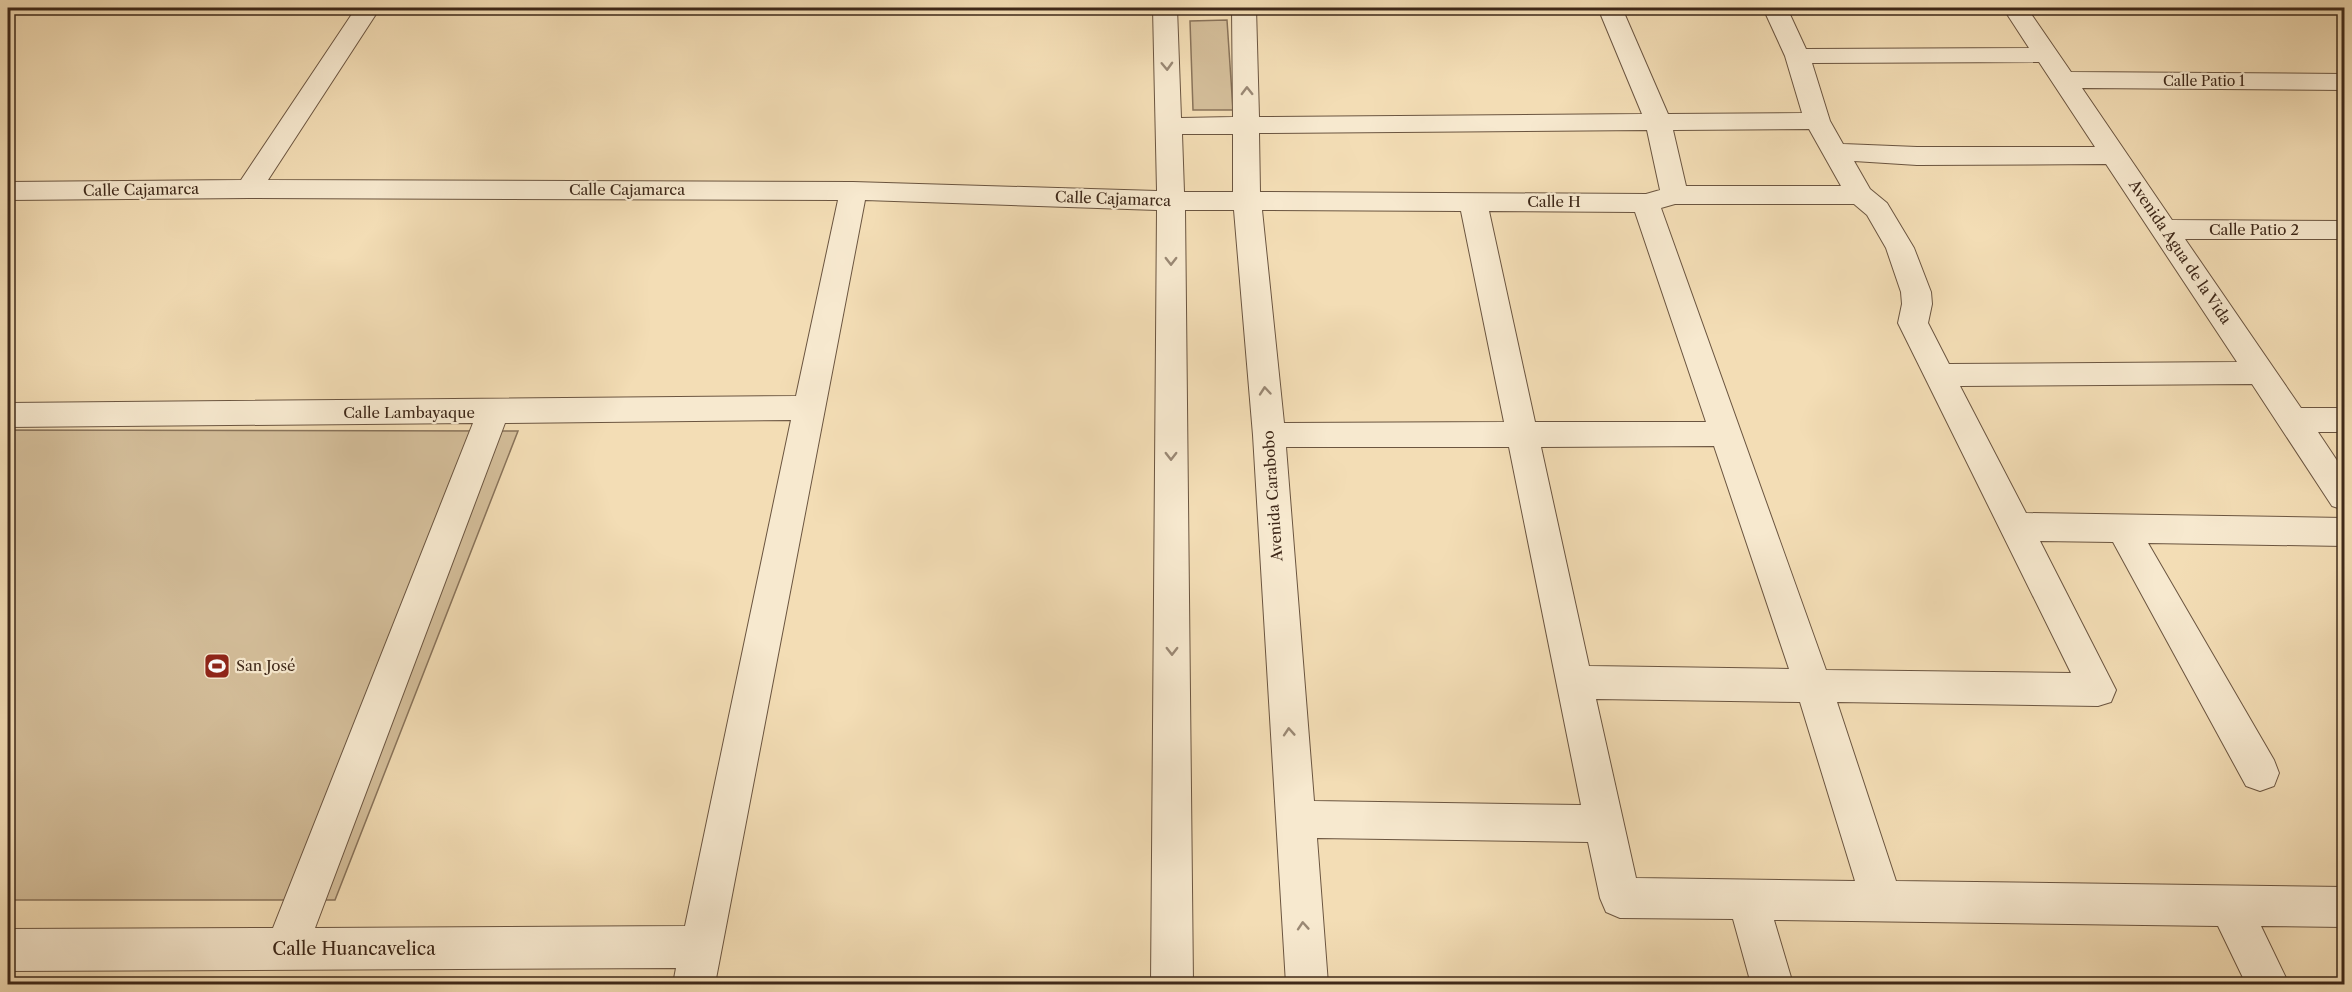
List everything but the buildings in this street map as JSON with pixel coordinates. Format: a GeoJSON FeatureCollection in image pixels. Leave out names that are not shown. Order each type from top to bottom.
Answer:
{"type":"FeatureCollection","features":[{"type":"Feature","properties":{"kind":"street"},"geometry":{"type":"LineString","coordinates":[[249,189],[368,8]]}},
{"type":"Feature","properties":{"kind":"street"},"geometry":{"type":"LineString","coordinates":[[1164,8],[1171,201],[1172,984]]}},
{"type":"Feature","properties":{"kind":"street","name":"Avenida Carabobo"},"geometry":{"type":"LineString","coordinates":[[1244,8],[1247,201],[1269,435],[1307,984]]}},
{"type":"Feature","properties":{"kind":"street"},"geometry":{"type":"LineString","coordinates":[[1610,8],[1659,122],[1660,199],[1726,434],[1812,685],[1882,901]]}},
{"type":"Feature","properties":{"kind":"street"},"geometry":{"type":"LineString","coordinates":[[1575,682],[2098,690],[1913,322],[1917,304],[1916,292],[1900,248],[1877,209],[1860,195],[1817,121],[1797,56],[1775,8]]}},
{"type":"Feature","properties":{"kind":"street","name":"Avenida Agua de la Vida"},"geometry":{"type":"LineString","coordinates":[[2015,8],[2344,497]]}},
{"type":"Feature","properties":{"kind":"street"},"geometry":{"type":"LineString","coordinates":[[1797,56],[2046,55]]}},
{"type":"Feature","properties":{"kind":"street","name":"Calle Patio 1"},"geometry":{"type":"LineString","coordinates":[[2064,80],[2344,82]]}},
{"type":"Feature","properties":{"kind":"street"},"geometry":{"type":"LineString","coordinates":[[1170,126],[1817,121]]}},
{"type":"Feature","properties":{"kind":"street"},"geometry":{"type":"LineString","coordinates":[[1836,152],[1917,156],[2114,154]]}},
{"type":"Feature","properties":{"kind":"street","name":"Calle Cajamarca"},"geometry":{"type":"LineString","coordinates":[[8,191],[249,189],[853,191],[1171,201],[1247,201]]}},
{"type":"Feature","properties":{"kind":"street"},"geometry":{"type":"LineString","coordinates":[[697,966],[853,191]]}},
{"type":"Feature","properties":{"kind":"street","name":"Calle H"},"geometry":{"type":"LineString","coordinates":[[1247,201],[1473,202],[1860,195]]}},
{"type":"Feature","properties":{"kind":"street"},"geometry":{"type":"LineString","coordinates":[[1473,202],[1620,898],[2344,907]]}},
{"type":"Feature","properties":{"kind":"street","name":"Calle Patio 2"},"geometry":{"type":"LineString","coordinates":[[2164,229],[2344,230]]}},
{"type":"Feature","properties":{"kind":"street"},"geometry":{"type":"LineString","coordinates":[[1939,375],[2261,373]]}},
{"type":"Feature","properties":{"kind":"street","name":"Calle Lambayaque"},"geometry":{"type":"LineString","coordinates":[[8,415],[493,413],[811,408]]}},
{"type":"Feature","properties":{"kind":"street"},"geometry":{"type":"LineString","coordinates":[[286,949],[493,413]]}},
{"type":"Feature","properties":{"kind":"street"},"geometry":{"type":"LineString","coordinates":[[2292,420],[2344,420]]}},
{"type":"Feature","properties":{"kind":"street"},"geometry":{"type":"LineString","coordinates":[[1269,435],[1726,434]]}},
{"type":"Feature","properties":{"kind":"street"},"geometry":{"type":"LineString","coordinates":[[2017,527],[2344,532]]}},
{"type":"Feature","properties":{"kind":"street"},"geometry":{"type":"LineString","coordinates":[[2123,529],[2260,773]]}},
{"type":"Feature","properties":{"kind":"street"},"geometry":{"type":"LineString","coordinates":[[1296,819],[1604,824]]}},
{"type":"Feature","properties":{"kind":"street"},"geometry":{"type":"LineString","coordinates":[[1748,899],[1772,984]]}},
{"type":"Feature","properties":{"kind":"street"},"geometry":{"type":"LineString","coordinates":[[2229,905],[2268,984]]}},
{"type":"Feature","properties":{"kind":"street","name":"Calle Huancavelica"},"geometry":{"type":"LineString","coordinates":[[8,950],[286,949],[697,966]]}},
{"type":"Feature","properties":{"kind":"shaded area"},"geometry":{"type":"Polygon","coordinates":[[[1227,20],[1233,110],[1193,110],[1190,21],[1227,20]]]}},
{"type":"Feature","properties":{"kind":"shaded area","name":"San José"},"geometry":{"type":"Polygon","coordinates":[[[8,430],[518,431],[335,900],[8,900],[8,430]]]}},
{"type":"Feature","properties":{"kind":"place","name":"San José"},"geometry":{"type":"Point","coordinates":[217,666]}}]}
